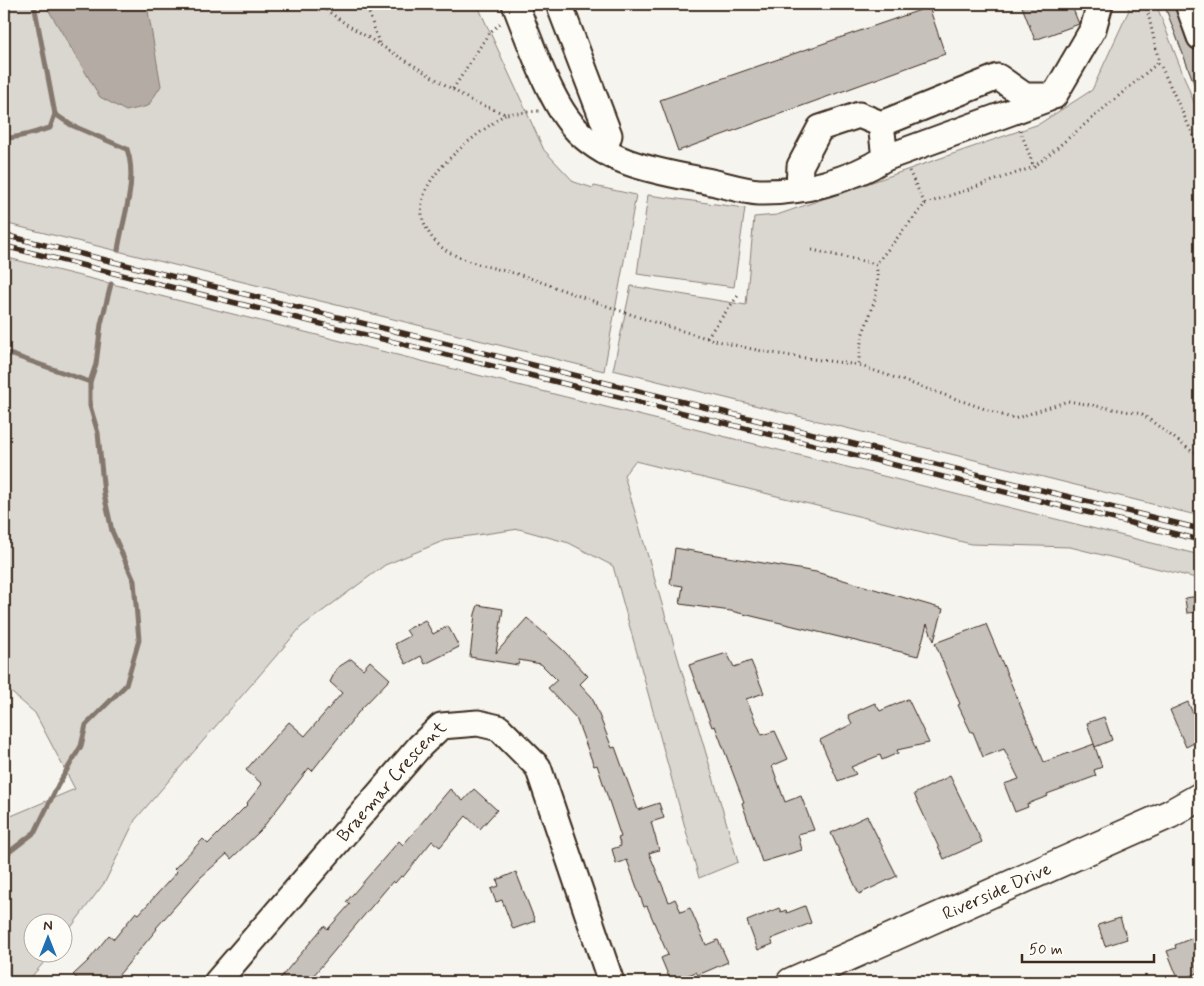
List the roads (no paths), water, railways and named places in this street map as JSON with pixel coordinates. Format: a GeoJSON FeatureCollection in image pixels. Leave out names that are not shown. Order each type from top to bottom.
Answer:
{"type":"FeatureCollection","features":[{"type":"Feature","properties":{"kind":"main road","name":"Riverside Drive"},"geometry":{"type":"LineString","coordinates":[[791,982],[1170,814],[1200,797]]}},
{"type":"Feature","properties":{"kind":"street"},"geometry":{"type":"LineString","coordinates":[[559,4],[609,135],[604,151]]}},
{"type":"Feature","properties":{"kind":"street"},"geometry":{"type":"LineString","coordinates":[[516,7],[561,110],[574,127],[604,151],[636,166],[758,192],[799,189],[827,182],[869,168],[892,155],[1054,96],[1093,29],[1100,4]]}},
{"type":"Feature","properties":{"kind":"street"},"geometry":{"type":"LineString","coordinates":[[1188,4],[1200,37]]}},
{"type":"Feature","properties":{"kind":"street"},"geometry":{"type":"LineString","coordinates":[[799,189],[800,166],[820,128],[859,115],[881,124],[998,77],[1024,96],[1054,96]]}},
{"type":"Feature","properties":{"kind":"street"},"geometry":{"type":"LineString","coordinates":[[881,124],[892,155]]}},
{"type":"Feature","properties":{"kind":"street","name":"Braemar Crescent"},"geometry":{"type":"LineString","coordinates":[[217,982],[441,726],[478,723],[499,728],[538,767],[611,982]]}},
{"type":"Feature","properties":{"kind":"waterway"},"geometry":{"type":"LineString","coordinates":[[4,138],[22,136],[50,128],[55,114],[34,4]]}},
{"type":"Feature","properties":{"kind":"waterway"},"geometry":{"type":"LineString","coordinates":[[55,114],[71,125],[127,149],[130,161],[130,186],[118,250]]}},
{"type":"Feature","properties":{"kind":"waterway"},"geometry":{"type":"LineString","coordinates":[[4,856],[35,832],[58,785],[81,746],[86,725],[126,685],[139,640],[134,581],[112,531],[104,494],[98,433],[90,406],[90,382],[96,364],[101,324],[111,284]]}},
{"type":"Feature","properties":{"kind":"waterway"},"geometry":{"type":"LineString","coordinates":[[4,352],[90,382]]}},
{"type":"Feature","properties":{"kind":"railway"},"geometry":{"type":"LineString","coordinates":[[4,235],[1200,529]]}},
{"type":"Feature","properties":{"kind":"railway"},"geometry":{"type":"LineString","coordinates":[[4,246],[1200,540]]}}]}
